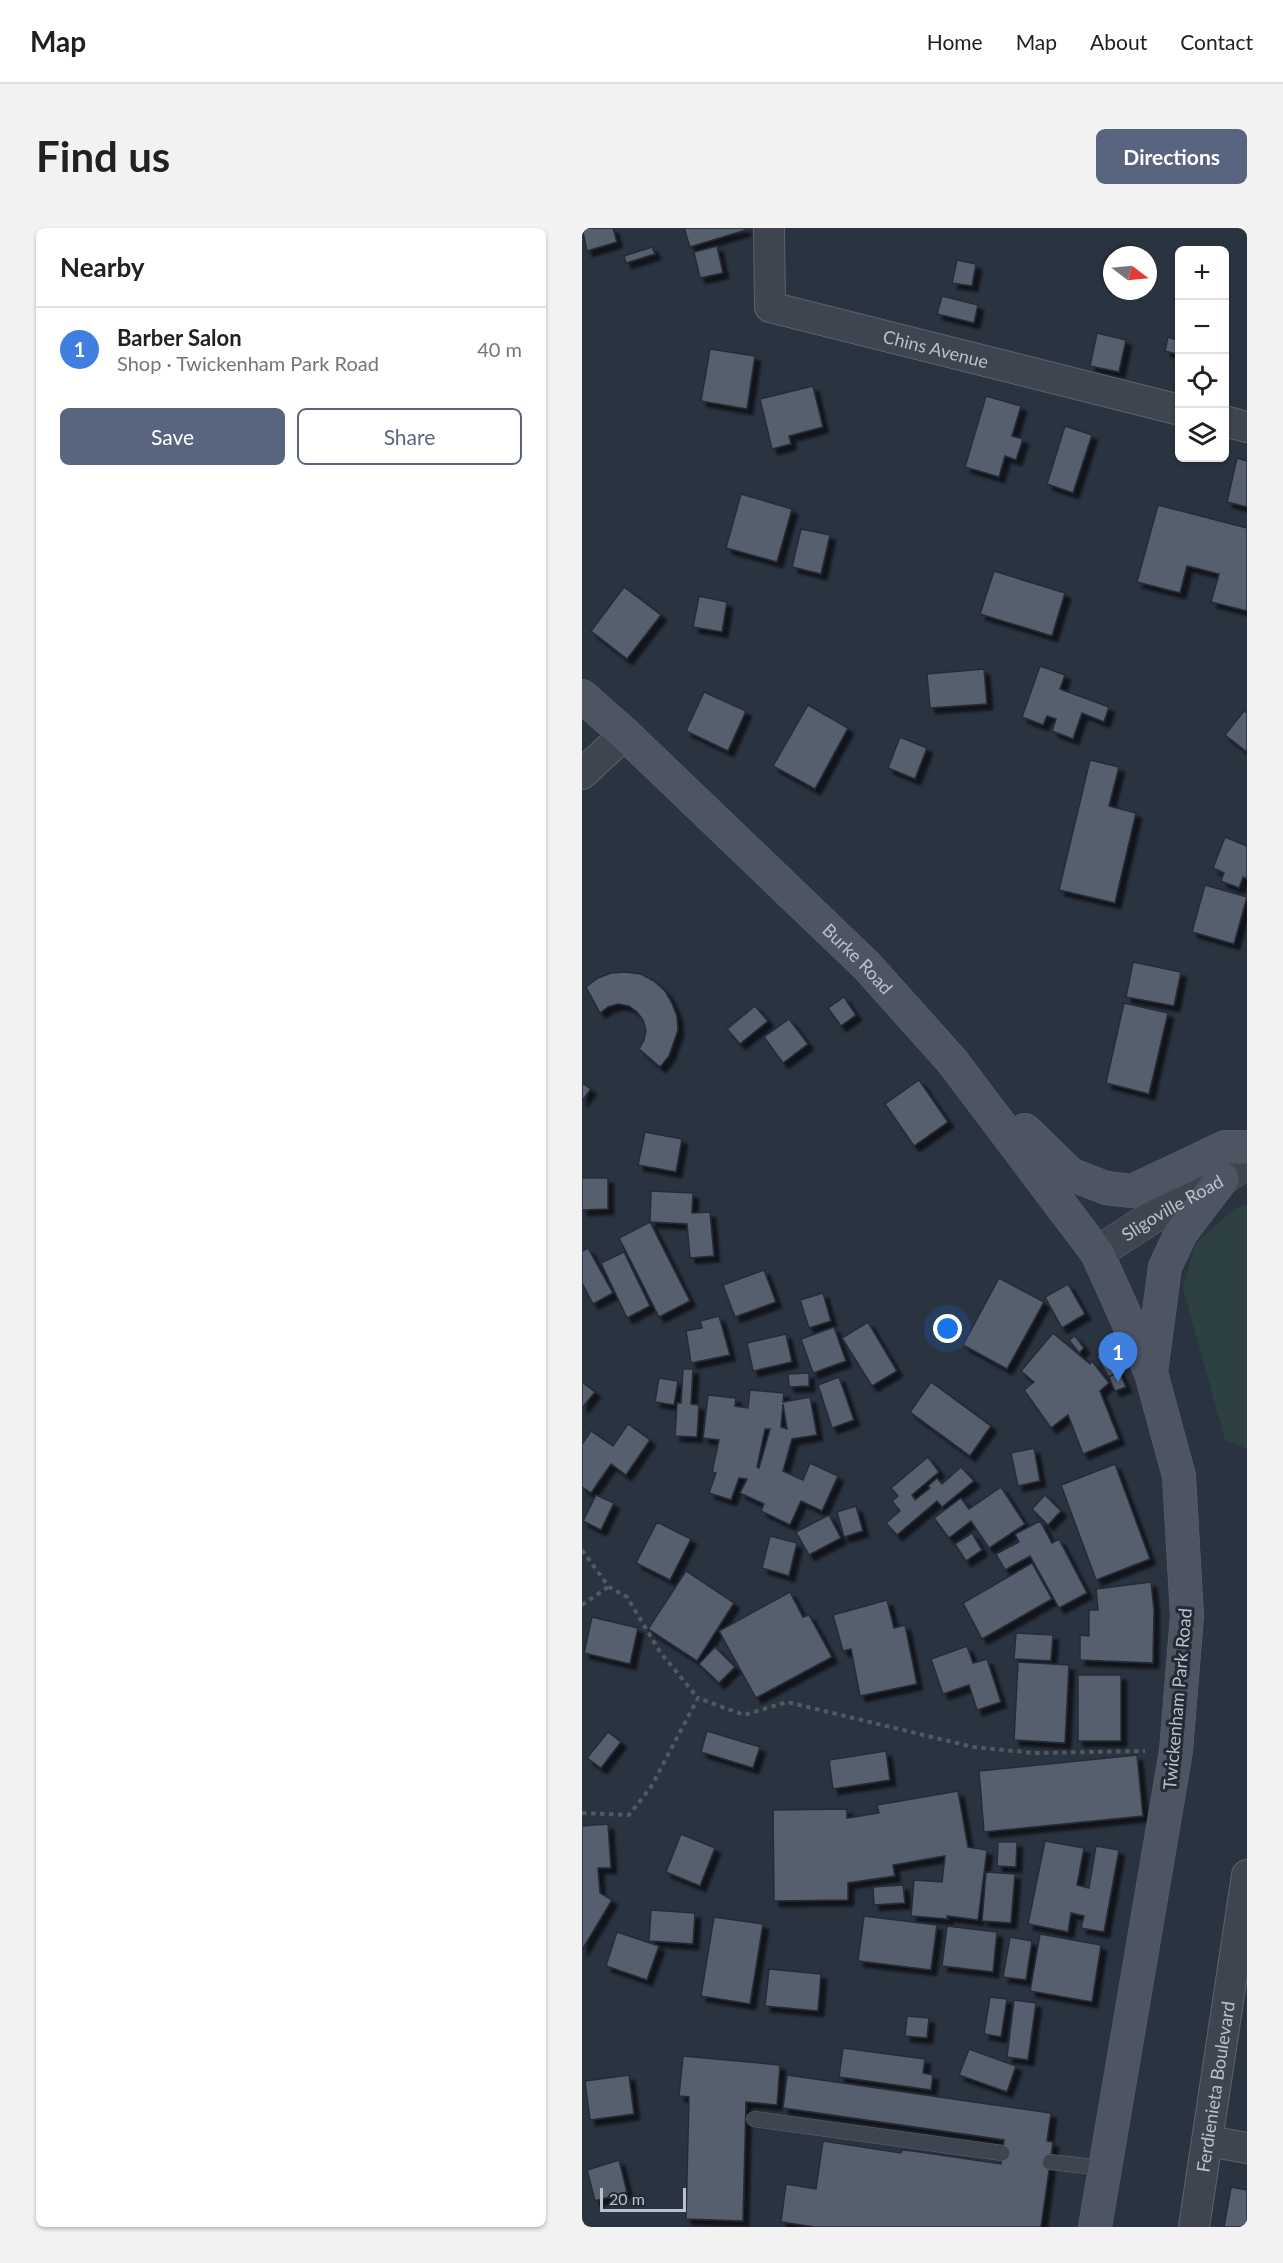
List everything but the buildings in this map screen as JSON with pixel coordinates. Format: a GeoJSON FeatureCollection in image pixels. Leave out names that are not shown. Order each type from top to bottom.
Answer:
{"type":"FeatureCollection","features":[{"type":"Feature","properties":{"kind":"main road","name":"Burke Road"},"geometry":{"type":"LineString","coordinates":[[582,696],[625,734],[867,966],[952,1061],[1097,1253]]}},
{"type":"Feature","properties":{"kind":"main road"},"geometry":{"type":"LineString","coordinates":[[952,1061],[1004,1108],[1070,1174],[1090,1184],[1132,1191],[1225,1147],[1247,1147]]}},
{"type":"Feature","properties":{"kind":"main road"},"geometry":{"type":"LineString","coordinates":[[1151,1373],[1165,1267],[1181,1233],[1234,1171]]}},
{"type":"Feature","properties":{"kind":"main road","name":"Twickenham Park Road"},"geometry":{"type":"LineString","coordinates":[[1095,2227],[1176,1751],[1187,1616],[1179,1476],[1151,1373],[1097,1253]]}},
{"type":"Feature","properties":{"kind":"street","name":"Chins Avenue"},"geometry":{"type":"LineString","coordinates":[[769,228],[770,307],[1175,409]]}},
{"type":"Feature","properties":{"kind":"street"},"geometry":{"type":"LineString","coordinates":[[1229,422],[1247,427]]}},
{"type":"Feature","properties":{"kind":"street"},"geometry":{"type":"LineString","coordinates":[[582,774],[625,734]]}},
{"type":"Feature","properties":{"kind":"street","name":"Sligoville Road"},"geometry":{"type":"LineString","coordinates":[[1097,1253],[1151,1218],[1234,1171]]}},
{"type":"Feature","properties":{"kind":"street","name":"Ferdienieta Boulevard"},"geometry":{"type":"LineString","coordinates":[[1194,2227],[1247,1875]]}},
{"type":"Feature","properties":{"kind":"street"},"geometry":{"type":"LineString","coordinates":[[1208,2141],[1247,2148]]}},
{"type":"Feature","properties":{"kind":"lane"},"geometry":{"type":"LineString","coordinates":[[754,2119],[1002,2153]]}},
{"type":"Feature","properties":{"kind":"lane"},"geometry":{"type":"LineString","coordinates":[[1050,2162],[1104,2168]]}},
{"type":"Feature","properties":{"kind":"path"},"geometry":{"type":"LineString","coordinates":[[582,1550],[609,1587],[627,1596],[660,1652],[698,1698],[744,1714],[787,1702],[973,1747],[1034,1754],[1176,1751]]}},
{"type":"Feature","properties":{"kind":"path"},"geometry":{"type":"LineString","coordinates":[[582,1605],[609,1587]]}},
{"type":"Feature","properties":{"kind":"path"},"geometry":{"type":"LineString","coordinates":[[582,1813],[629,1815],[651,1787],[698,1698]]}},
{"type":"Feature","properties":{"kind":"shaded area"},"geometry":{"type":"Polygon","coordinates":[[[1247,1204],[1247,1449],[1225,1440],[1183,1288],[1195,1244],[1234,1209],[1247,1204]]]}},
{"type":"Feature","properties":{"kind":"place","name":"Barber Salon"},"geometry":{"type":"Point","coordinates":[1118,1382]}}]}
